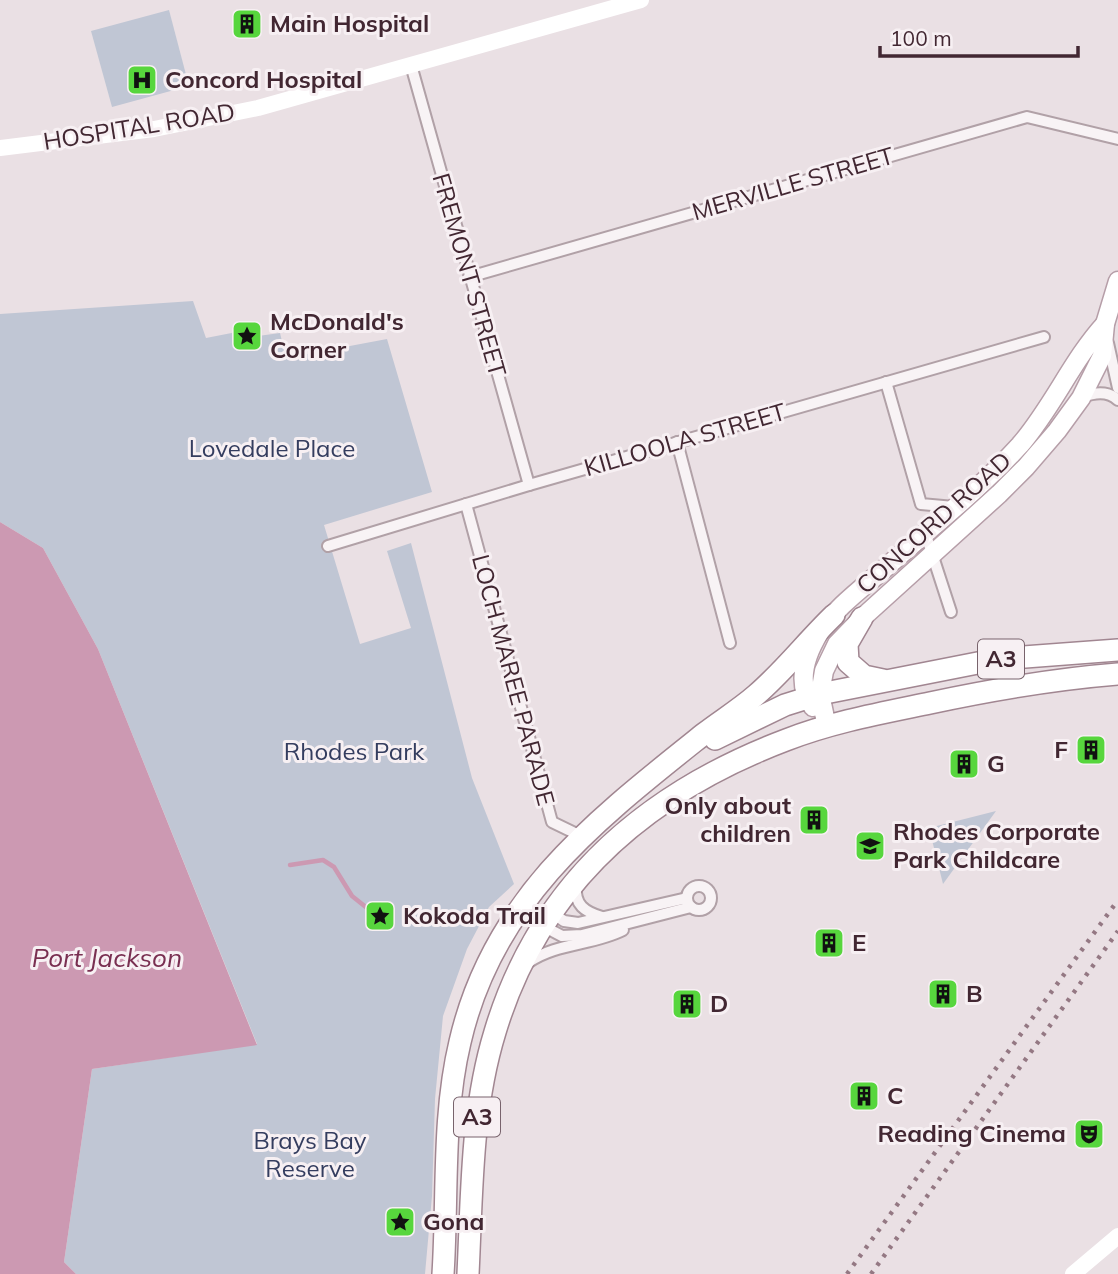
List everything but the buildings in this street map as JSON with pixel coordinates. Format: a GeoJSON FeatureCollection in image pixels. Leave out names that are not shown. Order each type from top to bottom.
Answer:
{"type":"FeatureCollection","features":[{"type":"Feature","properties":{"kind":"highway"},"geometry":{"type":"LineString","coordinates":[[664,766],[757,694],[834,615]]}},
{"type":"Feature","properties":{"kind":"highway"},"geometry":{"type":"LineString","coordinates":[[862,618],[847,644],[848,662],[864,676],[886,681]]}},
{"type":"Feature","properties":{"kind":"highway","name":"A3"},"geometry":{"type":"LineString","coordinates":[[443,1274],[449,1104],[460,1038],[473,996],[502,933],[544,876],[583,836],[664,766],[756,717],[813,696],[999,659],[1118,650]]}},
{"type":"Feature","properties":{"kind":"highway","name":"A3"},"geometry":{"type":"LineString","coordinates":[[468,1274],[481,1092],[495,1031],[518,974],[547,920],[577,879],[623,832],[686,789],[743,758],[788,739],[827,727],[958,697],[1088,676],[1118,674]]}},
{"type":"Feature","properties":{"kind":"highway"},"geometry":{"type":"LineString","coordinates":[[525,900],[547,920]]}},
{"type":"Feature","properties":{"kind":"main road","name":"CONCORD ROAD"},"geometry":{"type":"LineString","coordinates":[[1112,321],[1086,345],[1060,389],[1021,444],[834,615],[820,632],[806,665],[803,684],[813,696],[831,654],[845,634],[1026,467],[1057,431],[1080,398],[1102,356],[1112,321],[1118,281]]}},
{"type":"Feature","properties":{"kind":"main road"},"geometry":{"type":"LineString","coordinates":[[813,696],[827,727]]}},
{"type":"Feature","properties":{"kind":"street","name":"HOSPITAL ROAD"},"geometry":{"type":"LineString","coordinates":[[0,148],[114,135],[201,121],[258,108],[641,0]]}},
{"type":"Feature","properties":{"kind":"street","name":"FREMONT STREET"},"geometry":{"type":"LineString","coordinates":[[411,65],[528,485]]}},
{"type":"Feature","properties":{"kind":"street","name":"MERVILLE STREET"},"geometry":{"type":"LineString","coordinates":[[469,277],[1027,117],[1118,139]]}},
{"type":"Feature","properties":{"kind":"street"},"geometry":{"type":"LineString","coordinates":[[1112,321],[1113,371],[1118,388]]}},
{"type":"Feature","properties":{"kind":"street","name":"KILLOOLA STREET"},"geometry":{"type":"LineString","coordinates":[[327,546],[528,485],[1044,337]]}},
{"type":"Feature","properties":{"kind":"street"},"geometry":{"type":"LineString","coordinates":[[886,382],[921,504],[954,508]]}},
{"type":"Feature","properties":{"kind":"street"},"geometry":{"type":"LineString","coordinates":[[1080,398],[1099,393],[1114,396],[1118,400]]}},
{"type":"Feature","properties":{"kind":"street"},"geometry":{"type":"LineString","coordinates":[[677,442],[730,643]]}},
{"type":"Feature","properties":{"kind":"street","name":"LOCH MAREE PARADE"},"geometry":{"type":"LineString","coordinates":[[466,504],[552,822],[583,836]]}},
{"type":"Feature","properties":{"kind":"street"},"geometry":{"type":"LineString","coordinates":[[925,532],[951,612]]}},
{"type":"Feature","properties":{"kind":"street"},"geometry":{"type":"LineString","coordinates":[[577,879],[575,897],[579,904],[588,912],[602,918]]}},
{"type":"Feature","properties":{"kind":"street"},"geometry":{"type":"LineString","coordinates":[[689,903],[644,919],[582,935],[562,936],[547,920],[570,923],[689,903]]}},
{"type":"Feature","properties":{"kind":"street"},"geometry":{"type":"LineString","coordinates":[[518,974],[537,957],[609,937],[644,919]]}},
{"type":"Feature","properties":{"kind":"street"},"geometry":{"type":"LineString","coordinates":[[1073,1274],[1118,1236]]}},
{"type":"Feature","properties":{"kind":"green space"},"geometry":{"type":"Polygon","coordinates":[[[169,10],[189,86],[112,107],[91,31],[169,10]]]}},
{"type":"Feature","properties":{"kind":"green space"},"geometry":{"type":"Polygon","coordinates":[[[193,301],[206,338],[252,329],[258,336],[280,333],[286,358],[387,339],[432,492],[324,525],[360,644],[411,628],[387,551],[411,543],[472,778],[514,884],[489,907],[467,949],[443,1016],[435,1099],[432,1196],[425,1274],[76,1274],[64,1262],[92,1069],[257,1044],[98,649],[43,548],[0,522],[0,314],[193,301]]]}},
{"type":"Feature","properties":{"kind":"green space"},"geometry":{"type":"Polygon","coordinates":[[[996,811],[943,884],[929,828],[996,811]]]}},
{"type":"Feature","properties":{"kind":"water","name":"Port Jackson"},"geometry":{"type":"Polygon","coordinates":[[[0,522],[43,548],[98,649],[257,1045],[92,1069],[64,1262],[76,1274],[0,1274],[0,522]]]}},
{"type":"Feature","properties":{"kind":"waterway"},"geometry":{"type":"LineString","coordinates":[[290,865],[323,860],[334,867],[352,896],[372,912]]}},
{"type":"Feature","properties":{"kind":"railway"},"geometry":{"type":"LineString","coordinates":[[847,1274],[1118,900]]}},
{"type":"Feature","properties":{"kind":"railway"},"geometry":{"type":"LineString","coordinates":[[871,1274],[1118,931]]}},
{"type":"Feature","properties":{"kind":"place","name":"Main Hospital"},"geometry":{"type":"Point","coordinates":[247,24]}},
{"type":"Feature","properties":{"kind":"place","name":"Concord Hospital"},"geometry":{"type":"Point","coordinates":[142,80]}},
{"type":"Feature","properties":{"kind":"place","name":"McDonald's Corner"},"geometry":{"type":"Point","coordinates":[247,336]}},
{"type":"Feature","properties":{"kind":"place","name":"F"},"geometry":{"type":"Point","coordinates":[1091,750]}},
{"type":"Feature","properties":{"kind":"place","name":"G"},"geometry":{"type":"Point","coordinates":[964,764]}},
{"type":"Feature","properties":{"kind":"place","name":"Only about children"},"geometry":{"type":"Point","coordinates":[814,820]}},
{"type":"Feature","properties":{"kind":"place","name":"Rhodes Corporate Park Childcare"},"geometry":{"type":"Point","coordinates":[870,846]}},
{"type":"Feature","properties":{"kind":"place","name":"Kokoda Trail"},"geometry":{"type":"Point","coordinates":[380,916]}},
{"type":"Feature","properties":{"kind":"place","name":"E"},"geometry":{"type":"Point","coordinates":[829,943]}},
{"type":"Feature","properties":{"kind":"place","name":"B"},"geometry":{"type":"Point","coordinates":[943,994]}},
{"type":"Feature","properties":{"kind":"place","name":"D"},"geometry":{"type":"Point","coordinates":[687,1004]}},
{"type":"Feature","properties":{"kind":"place","name":"C"},"geometry":{"type":"Point","coordinates":[864,1096]}},
{"type":"Feature","properties":{"kind":"place","name":"Reading Cinema"},"geometry":{"type":"Point","coordinates":[1089,1134]}},
{"type":"Feature","properties":{"kind":"place","name":"Gona"},"geometry":{"type":"Point","coordinates":[400,1222]}},
{"type":"Feature","properties":{"kind":"park label","name":"Lovedale Place"},"geometry":{"type":"Point","coordinates":[272,449]}},
{"type":"Feature","properties":{"kind":"park label","name":"Rhodes Park"},"geometry":{"type":"Point","coordinates":[354,752]}},
{"type":"Feature","properties":{"kind":"park label","name":"Brays Bay Reserve"},"geometry":{"type":"Point","coordinates":[310,1155]}}]}
